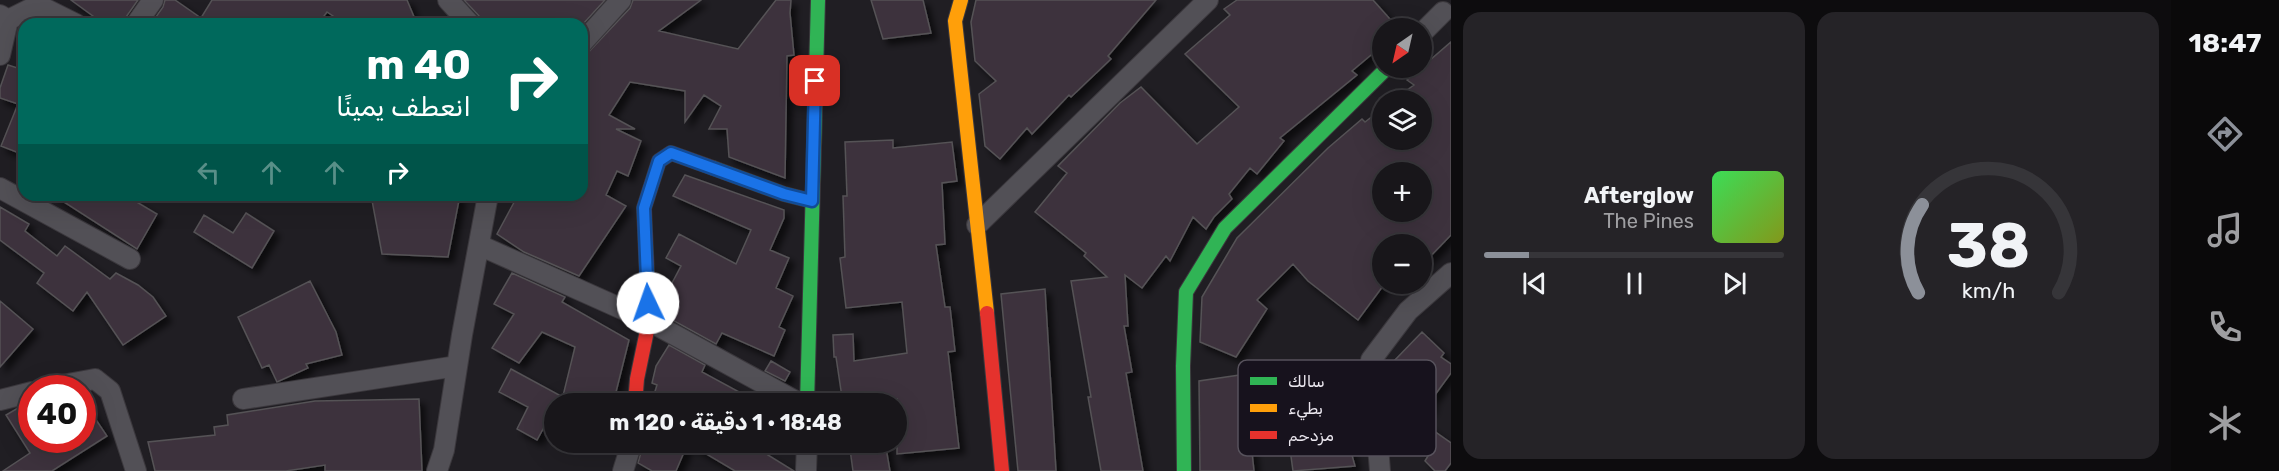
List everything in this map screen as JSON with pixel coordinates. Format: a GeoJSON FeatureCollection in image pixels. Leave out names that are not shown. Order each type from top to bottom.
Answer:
{"type":"FeatureCollection","features":[{"type":"Feature","properties":{"kind":"street"},"geometry":{"type":"LineString","coordinates":[[140,18],[153,0]]}},
{"type":"Feature","properties":{"kind":"street"},"geometry":{"type":"LineString","coordinates":[[448,0],[464,18]]}},
{"type":"Feature","properties":{"kind":"street"},"geometry":{"type":"LineString","coordinates":[[588,36],[621,0]]}},
{"type":"Feature","properties":{"kind":"street"},"geometry":{"type":"LineString","coordinates":[[807,393],[818,0]]}},
{"type":"Feature","properties":{"kind":"street"},"geometry":{"type":"LineString","coordinates":[[961,0],[955,21],[1002,471]]}},
{"type":"Feature","properties":{"kind":"street"},"geometry":{"type":"LineString","coordinates":[[978,225],[1208,0]]}},
{"type":"Feature","properties":{"kind":"street"},"geometry":{"type":"LineString","coordinates":[[0,55],[4,17],[38,5],[63,18]]}},
{"type":"Feature","properties":{"kind":"street"},"geometry":{"type":"LineString","coordinates":[[1184,471],[1183,366],[1186,292],[1225,228],[1377,78]]}},
{"type":"Feature","properties":{"kind":"street"},"geometry":{"type":"LineString","coordinates":[[636,393],[649,321],[644,208],[659,161],[671,153],[784,194],[812,201]]}},
{"type":"Feature","properties":{"kind":"street"},"geometry":{"type":"LineString","coordinates":[[0,188],[18,198]]}},
{"type":"Feature","properties":{"kind":"street"},"geometry":{"type":"LineString","coordinates":[[24,201],[130,259]]}},
{"type":"Feature","properties":{"kind":"street"},"geometry":{"type":"LineString","coordinates":[[437,471],[444,450],[487,201]]}},
{"type":"Feature","properties":{"kind":"street"},"geometry":{"type":"LineString","coordinates":[[479,245],[649,321],[781,393]]}},
{"type":"Feature","properties":{"kind":"street"},"geometry":{"type":"LineString","coordinates":[[1371,360],[1408,311],[1451,273]]}},
{"type":"Feature","properties":{"kind":"street"},"geometry":{"type":"LineString","coordinates":[[243,399],[457,366]]}},
{"type":"Feature","properties":{"kind":"street"},"geometry":{"type":"LineString","coordinates":[[96,380],[110,391],[136,471]]}},
{"type":"Feature","properties":{"kind":"street"},"geometry":{"type":"LineString","coordinates":[[0,400],[18,396]]}},
{"type":"Feature","properties":{"kind":"street"},"geometry":{"type":"LineString","coordinates":[[623,471],[629,453]]}},
{"type":"Feature","properties":{"kind":"street"},"geometry":{"type":"LineString","coordinates":[[806,471],[807,453]]}},
{"type":"Feature","properties":{"kind":"street"},"geometry":{"type":"LineString","coordinates":[[1379,456],[1380,471]]}},
{"type":"Feature","properties":{"kind":"building"},"geometry":{"type":"Polygon","coordinates":[[[71,0],[138,0],[126,18],[96,18],[71,0]]]}},
{"type":"Feature","properties":{"kind":"building"},"geometry":{"type":"Polygon","coordinates":[[[165,0],[175,0],[201,18],[155,18],[165,0]]]}},
{"type":"Feature","properties":{"kind":"building"},"geometry":{"type":"Polygon","coordinates":[[[212,0],[407,0],[414,18],[336,18],[327,12],[322,18],[201,18],[212,0]]]}},
{"type":"Feature","properties":{"kind":"building"},"geometry":{"type":"Polygon","coordinates":[[[464,0],[605,0],[588,19],[480,18],[464,0]]]}},
{"type":"Feature","properties":{"kind":"building"},"geometry":{"type":"Polygon","coordinates":[[[633,0],[701,0],[659,31],[738,49],[776,0],[791,0],[794,55],[787,56],[785,178],[729,157],[727,129],[709,129],[721,106],[704,95],[685,122],[685,91],[630,82],[609,115],[635,129],[616,129],[641,141],[628,176],[617,171],[606,195],[626,206],[579,276],[524,252],[497,234],[515,201],[588,201],[588,53],[630,8],[633,0]]]}},
{"type":"Feature","properties":{"kind":"building"},"geometry":{"type":"Polygon","coordinates":[[[871,0],[923,0],[931,33],[883,39],[871,0]]]}},
{"type":"Feature","properties":{"kind":"building"},"geometry":{"type":"Polygon","coordinates":[[[976,0],[1156,0],[1108,56],[1111,59],[1071,97],[1069,95],[1032,134],[1027,128],[1000,159],[985,146],[979,94],[996,81],[975,61],[971,22],[976,0]]]}},
{"type":"Feature","properties":{"kind":"building"},"geometry":{"type":"Polygon","coordinates":[[[1237,0],[1373,0],[1389,18],[1372,18],[1372,54],[1352,71],[1357,75],[1280,138],[1284,141],[1257,174],[1250,168],[1229,194],[1232,199],[1214,217],[1206,229],[1193,217],[1170,261],[1166,256],[1142,288],[1125,275],[1128,326],[1124,326],[1132,372],[1126,373],[1143,471],[1101,471],[1071,281],[1107,277],[1084,256],[1086,253],[1035,212],[1067,173],[1058,166],[1120,103],[1141,87],[1197,144],[1239,107],[1185,54],[1230,15],[1224,9],[1237,0]]]}},
{"type":"Feature","properties":{"kind":"building"},"geometry":{"type":"Polygon","coordinates":[[[1451,42],[1451,235],[1432,255],[1432,234],[1372,234],[1372,294],[1377,294],[1358,320],[1308,281],[1293,264],[1257,300],[1267,309],[1236,357],[1200,342],[1202,297],[1237,238],[1328,148],[1362,119],[1365,122],[1372,117],[1372,150],[1432,150],[1432,90],[1407,90],[1414,85],[1407,80],[1409,78],[1432,78],[1432,58],[1451,42]]]}},
{"type":"Feature","properties":{"kind":"building"},"geometry":{"type":"Polygon","coordinates":[[[8,65],[18,68],[18,104],[0,98],[0,88],[8,65]]]}},
{"type":"Feature","properties":{"kind":"building"},"geometry":{"type":"Polygon","coordinates":[[[18,104],[18,153],[1,146],[18,104]]]}},
{"type":"Feature","properties":{"kind":"building"},"geometry":{"type":"Polygon","coordinates":[[[893,140],[893,148],[952,142],[957,181],[942,183],[945,244],[936,245],[945,307],[950,307],[955,351],[948,352],[959,448],[897,454],[907,453],[907,393],[841,393],[836,357],[834,357],[833,335],[853,334],[854,361],[907,353],[902,302],[846,308],[840,258],[845,257],[843,196],[847,196],[845,142],[893,140]]]}},
{"type":"Feature","properties":{"kind":"building"},"geometry":{"type":"Polygon","coordinates":[[[685,175],[784,210],[784,218],[770,250],[789,258],[776,288],[793,296],[779,327],[785,330],[774,356],[722,333],[716,344],[665,316],[669,301],[664,298],[681,266],[666,258],[679,234],[736,264],[751,230],[673,196],[685,175]]]}},
{"type":"Feature","properties":{"kind":"building"},"geometry":{"type":"Polygon","coordinates":[[[62,201],[135,201],[157,214],[137,249],[62,201]]]}},
{"type":"Feature","properties":{"kind":"building"},"geometry":{"type":"Polygon","coordinates":[[[372,201],[459,201],[448,257],[382,254],[372,201]]]}},
{"type":"Feature","properties":{"kind":"building"},"geometry":{"type":"Polygon","coordinates":[[[0,207],[29,224],[25,231],[57,256],[65,246],[110,279],[116,273],[138,285],[153,297],[166,316],[123,345],[87,292],[73,311],[37,283],[44,273],[0,240],[0,207]]]}},
{"type":"Feature","properties":{"kind":"building"},"geometry":{"type":"Polygon","coordinates":[[[246,213],[274,231],[252,268],[194,232],[204,215],[233,233],[246,213]]]}},
{"type":"Feature","properties":{"kind":"building"},"geometry":{"type":"Polygon","coordinates":[[[512,273],[565,297],[562,302],[629,340],[616,393],[564,393],[575,347],[542,332],[519,363],[492,348],[514,314],[494,304],[512,273]]]}},
{"type":"Feature","properties":{"kind":"building"},"geometry":{"type":"Polygon","coordinates":[[[310,281],[336,332],[342,355],[306,364],[308,368],[277,382],[269,365],[262,368],[238,317],[310,281]]]}},
{"type":"Feature","properties":{"kind":"building"},"geometry":{"type":"Polygon","coordinates":[[[1045,289],[1056,471],[1018,471],[1001,294],[1045,289]]]}},
{"type":"Feature","properties":{"kind":"building"},"geometry":{"type":"Polygon","coordinates":[[[0,301],[33,329],[0,367],[0,301]]]}},
{"type":"Feature","properties":{"kind":"building"},"geometry":{"type":"Polygon","coordinates":[[[1422,332],[1444,353],[1441,357],[1451,364],[1451,373],[1436,393],[1436,360],[1395,360],[1422,332]]]}},
{"type":"Feature","properties":{"kind":"building"},"geometry":{"type":"Polygon","coordinates":[[[669,345],[705,365],[702,372],[741,393],[654,393],[657,385],[652,383],[656,366],[669,345]]]}},
{"type":"Feature","properties":{"kind":"building"},"geometry":{"type":"Polygon","coordinates":[[[771,361],[790,372],[785,381],[765,371],[771,361]]]}},
{"type":"Feature","properties":{"kind":"building"},"geometry":{"type":"Polygon","coordinates":[[[511,369],[555,393],[544,393],[544,427],[537,440],[517,429],[528,407],[499,392],[511,369]]]}},
{"type":"Feature","properties":{"kind":"building"},"geometry":{"type":"Polygon","coordinates":[[[1238,375],[1238,456],[1252,456],[1254,471],[1200,471],[1199,381],[1238,375]]]}},
{"type":"Feature","properties":{"kind":"building"},"geometry":{"type":"Polygon","coordinates":[[[419,399],[422,471],[325,471],[325,465],[286,471],[155,471],[148,442],[215,435],[214,427],[228,425],[227,415],[315,401],[419,399]]]}},
{"type":"Feature","properties":{"kind":"building"},"geometry":{"type":"Polygon","coordinates":[[[18,408],[18,434],[6,415],[18,408]]]}},
{"type":"Feature","properties":{"kind":"building"},"geometry":{"type":"Polygon","coordinates":[[[96,420],[107,436],[96,443],[96,420]]]}},
{"type":"Feature","properties":{"kind":"building"},"geometry":{"type":"Polygon","coordinates":[[[1436,432],[1451,443],[1451,463],[1445,471],[1435,471],[1425,461],[1428,456],[1436,456],[1436,432]]]}},
{"type":"Feature","properties":{"kind":"building"},"geometry":{"type":"Polygon","coordinates":[[[30,453],[80,453],[52,471],[3,471],[30,453]]]}},
{"type":"Feature","properties":{"kind":"building"},"geometry":{"type":"Polygon","coordinates":[[[641,453],[684,453],[676,471],[652,471],[638,463],[641,453]]]}},
{"type":"Feature","properties":{"kind":"building"},"geometry":{"type":"Polygon","coordinates":[[[705,453],[765,453],[794,471],[735,471],[705,453]]]}},
{"type":"Feature","properties":{"kind":"building"},"geometry":{"type":"Polygon","coordinates":[[[851,453],[887,453],[890,471],[853,471],[851,453]]]}},
{"type":"Feature","properties":{"kind":"building"},"geometry":{"type":"Polygon","coordinates":[[[1291,456],[1352,456],[1355,466],[1293,471],[1291,456]]]}},
{"type":"Feature","properties":{"kind":"traffic: fast"},"geometry":{"type":"LineString","coordinates":[[807,393],[818,0]]}},
{"type":"Feature","properties":{"kind":"traffic: fast"},"geometry":{"type":"LineString","coordinates":[[1184,471],[1183,366],[1186,292],[1225,228],[1377,78]]}},
{"type":"Feature","properties":{"kind":"traffic: fast"},"geometry":{"type":"LineString","coordinates":[[713,168],[784,194],[812,201]]}},
{"type":"Feature","properties":{"kind":"traffic: slow"},"geometry":{"type":"LineString","coordinates":[[961,0],[955,21],[987,313]]}},
{"type":"Feature","properties":{"kind":"traffic: jam"},"geometry":{"type":"LineString","coordinates":[[636,393],[649,321],[644,208],[659,161],[671,153],[713,168]]}},
{"type":"Feature","properties":{"kind":"traffic: jam"},"geometry":{"type":"LineString","coordinates":[[987,313],[1002,471]]}},
{"type":"Feature","properties":{"kind":"route"},"geometry":{"type":"LineString","coordinates":[[648,303],[644,208],[659,161],[671,153],[693,159],[784,194],[812,201],[815,81]]}}]}
